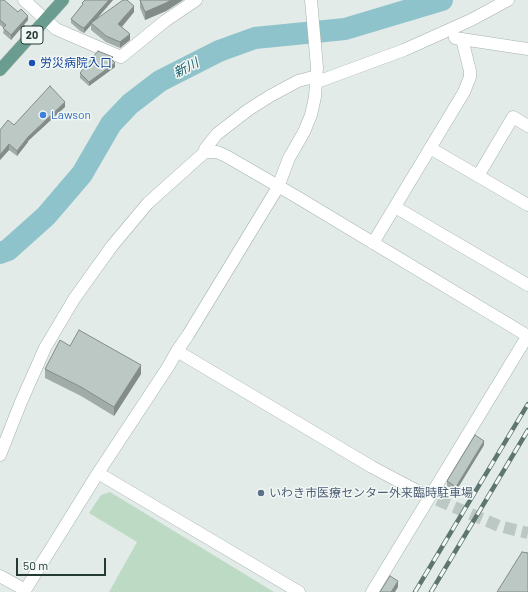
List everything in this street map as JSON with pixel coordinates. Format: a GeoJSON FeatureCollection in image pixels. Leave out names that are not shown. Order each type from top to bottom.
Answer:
{"type":"FeatureCollection","features":[{"type":"Feature","properties":{"kind":"main road","name":"20"},"geometry":{"type":"LineString","coordinates":[[0,70],[63,0]]}},
{"type":"Feature","properties":{"kind":"street"},"geometry":{"type":"LineString","coordinates":[[24,0],[56,29],[121,57],[165,21],[196,0]]}},
{"type":"Feature","properties":{"kind":"street"},"geometry":{"type":"LineString","coordinates":[[0,576],[24,591],[98,472],[168,367],[278,187],[289,158],[304,132],[311,115],[315,97],[317,75],[311,0]]}},
{"type":"Feature","properties":{"kind":"street"},"geometry":{"type":"LineString","coordinates":[[0,455],[21,402],[46,348],[74,299],[112,246],[148,203],[205,152],[205,149],[217,134],[248,110],[298,81],[404,50],[471,20],[508,0]]}},
{"type":"Feature","properties":{"kind":"street"},"geometry":{"type":"LineString","coordinates":[[436,36],[462,38],[528,49]]}},
{"type":"Feature","properties":{"kind":"street"},"geometry":{"type":"LineString","coordinates":[[373,243],[464,92],[470,77],[470,71],[462,38]]}},
{"type":"Feature","properties":{"kind":"street"},"geometry":{"type":"LineString","coordinates":[[478,176],[512,117],[528,126]]}},
{"type":"Feature","properties":{"kind":"street"},"geometry":{"type":"LineString","coordinates":[[430,148],[528,205]]}},
{"type":"Feature","properties":{"kind":"street"},"geometry":{"type":"LineString","coordinates":[[205,152],[217,152],[297,197],[528,335],[372,592]]}},
{"type":"Feature","properties":{"kind":"street"},"geometry":{"type":"LineString","coordinates":[[395,207],[528,285]]}},
{"type":"Feature","properties":{"kind":"street"},"geometry":{"type":"LineString","coordinates":[[177,351],[365,463],[420,493]]}},
{"type":"Feature","properties":{"kind":"street"},"geometry":{"type":"LineString","coordinates":[[98,472],[299,592]]}},
{"type":"Feature","properties":{"kind":"green space"},"geometry":{"type":"Polygon","coordinates":[[[110,492],[274,592],[109,592],[137,542],[89,513],[101,495],[110,492]]]}},
{"type":"Feature","properties":{"kind":"building"},"geometry":{"type":"Polygon","coordinates":[[[0,0],[4,0],[18,12],[21,9],[28,16],[11,35],[3,28],[6,25],[0,20],[0,0]]]}},
{"type":"Feature","properties":{"kind":"building"},"geometry":{"type":"Polygon","coordinates":[[[85,0],[109,0],[84,28],[71,19],[85,0]]]}},
{"type":"Feature","properties":{"kind":"building"},"geometry":{"type":"Polygon","coordinates":[[[123,0],[127,0],[134,6],[118,24],[130,34],[120,42],[106,36],[91,23],[123,0]]]}},
{"type":"Feature","properties":{"kind":"building"},"geometry":{"type":"Polygon","coordinates":[[[140,0],[171,0],[145,12],[140,0]]]}},
{"type":"Feature","properties":{"kind":"building"},"geometry":{"type":"Polygon","coordinates":[[[98,51],[113,57],[111,59],[115,63],[89,82],[80,73],[98,51]]]}},
{"type":"Feature","properties":{"kind":"building"},"geometry":{"type":"Polygon","coordinates":[[[50,86],[65,102],[28,137],[17,151],[9,144],[0,155],[0,130],[8,120],[14,125],[50,86]]]}},
{"type":"Feature","properties":{"kind":"building"},"geometry":{"type":"Polygon","coordinates":[[[79,330],[141,365],[114,407],[81,387],[45,369],[60,340],[70,346],[79,330]]]}},
{"type":"Feature","properties":{"kind":"building"},"geometry":{"type":"Polygon","coordinates":[[[475,435],[484,441],[456,487],[447,481],[475,435]]]}},
{"type":"Feature","properties":{"kind":"building"},"geometry":{"type":"Polygon","coordinates":[[[522,552],[528,553],[528,592],[497,592],[522,552]]]}},
{"type":"Feature","properties":{"kind":"building"},"geometry":{"type":"Polygon","coordinates":[[[390,576],[398,581],[391,592],[380,592],[390,576]]]}},
{"type":"Feature","properties":{"kind":"waterway","name":"新川"},"geometry":{"type":"LineString","coordinates":[[0,253],[8,250],[46,216],[82,174],[111,124],[130,104],[160,81],[219,51],[255,38],[345,29],[442,0]]}},
{"type":"Feature","properties":{"kind":"tunnel"},"geometry":{"type":"LineString","coordinates":[[421,493],[499,526],[528,533]]}},
{"type":"Feature","properties":{"kind":"railway"},"geometry":{"type":"LineString","coordinates":[[415,592],[528,404]]}},
{"type":"Feature","properties":{"kind":"railway"},"geometry":{"type":"LineString","coordinates":[[431,592],[528,430]]}},
{"type":"Feature","properties":{"kind":"place","name":"労災病院入口"},"geometry":{"type":"Point","coordinates":[32,63]}},
{"type":"Feature","properties":{"kind":"place","name":"Lawson"},"geometry":{"type":"Point","coordinates":[43,115]}},
{"type":"Feature","properties":{"kind":"place","name":"いわき市医療センター外来臨時駐車場"},"geometry":{"type":"Point","coordinates":[261,493]}}]}
